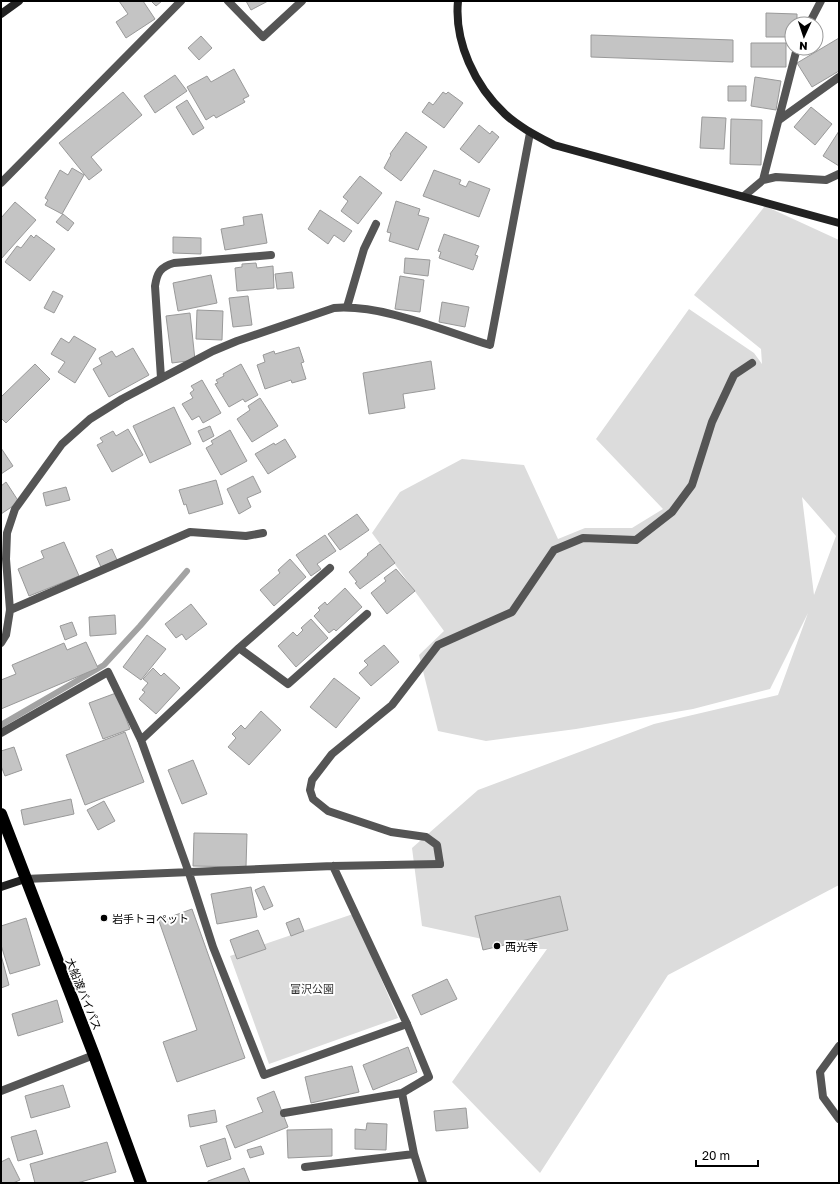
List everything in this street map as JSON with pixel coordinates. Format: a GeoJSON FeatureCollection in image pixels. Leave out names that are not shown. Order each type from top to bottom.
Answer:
{"type":"FeatureCollection","features":[{"type":"Feature","properties":{"kind":"highway","name":"大船渡バイパス"},"geometry":{"type":"LineString","coordinates":[[1,814],[94,1055],[141,1183]]}},
{"type":"Feature","properties":{"kind":"street"},"geometry":{"type":"LineString","coordinates":[[1,14],[19,1]]}},
{"type":"Feature","properties":{"kind":"street"},"geometry":{"type":"LineString","coordinates":[[1,183],[181,1]]}},
{"type":"Feature","properties":{"kind":"street"},"geometry":{"type":"LineString","coordinates":[[228,1],[263,37],[302,1]]}},
{"type":"Feature","properties":{"kind":"street"},"geometry":{"type":"LineString","coordinates":[[458,1],[459,28],[464,49],[472,69],[488,95],[505,114],[530,133],[554,145],[839,223]]}},
{"type":"Feature","properties":{"kind":"street"},"geometry":{"type":"LineString","coordinates":[[813,16],[821,1]]}},
{"type":"Feature","properties":{"kind":"street"},"geometry":{"type":"LineString","coordinates":[[763,180],[795,56]]}},
{"type":"Feature","properties":{"kind":"street"},"geometry":{"type":"LineString","coordinates":[[779,120],[839,77]]}},
{"type":"Feature","properties":{"kind":"street"},"geometry":{"type":"LineString","coordinates":[[1,642],[6,635],[10,610],[6,559],[7,533],[15,509],[62,444],[90,419],[161,378],[238,341],[334,308],[347,307],[380,311],[490,345],[530,133]]}},
{"type":"Feature","properties":{"kind":"street"},"geometry":{"type":"LineString","coordinates":[[744,196],[763,180],[776,177],[826,180],[839,174]]}},
{"type":"Feature","properties":{"kind":"street"},"geometry":{"type":"LineString","coordinates":[[347,307],[364,249],[376,224]]}},
{"type":"Feature","properties":{"kind":"street"},"geometry":{"type":"LineString","coordinates":[[161,378],[155,286],[157,273],[164,266],[174,263],[270,255]]}},
{"type":"Feature","properties":{"kind":"street"},"geometry":{"type":"LineString","coordinates":[[1,887],[25,879],[333,866],[440,864],[437,845],[426,837],[391,832],[328,812],[312,799],[310,790],[312,780],[332,754],[392,705],[438,645],[512,612],[554,550],[583,538],[636,540],[672,512],[692,485],[712,422],[734,375],[752,362]]}},
{"type":"Feature","properties":{"kind":"street"},"geometry":{"type":"LineString","coordinates":[[10,610],[190,532],[246,536],[263,533]]}},
{"type":"Feature","properties":{"kind":"street"},"geometry":{"type":"LineString","coordinates":[[141,740],[239,648],[330,568]]}},
{"type":"Feature","properties":{"kind":"street"},"geometry":{"type":"LineString","coordinates":[[239,648],[288,684],[367,614]]}},
{"type":"Feature","properties":{"kind":"street"},"geometry":{"type":"LineString","coordinates":[[1,733],[108,672],[141,740],[214,947],[264,1074],[407,1024]]}},
{"type":"Feature","properties":{"kind":"street"},"geometry":{"type":"LineString","coordinates":[[284,1113],[402,1093],[429,1077],[407,1024],[333,866]]}},
{"type":"Feature","properties":{"kind":"street"},"geometry":{"type":"LineString","coordinates":[[839,1046],[820,1072],[823,1097],[839,1119]]}},
{"type":"Feature","properties":{"kind":"street"},"geometry":{"type":"LineString","coordinates":[[1,1091],[94,1055]]}},
{"type":"Feature","properties":{"kind":"street"},"geometry":{"type":"LineString","coordinates":[[402,1093],[414,1154],[424,1183]]}},
{"type":"Feature","properties":{"kind":"street"},"geometry":{"type":"LineString","coordinates":[[306,1167],[414,1154]]}},
{"type":"Feature","properties":{"kind":"green space"},"geometry":{"type":"Polygon","coordinates":[[[765,206],[839,240],[839,885],[668,975],[540,1173],[452,1082],[547,949],[529,949],[422,926],[412,848],[478,790],[654,724],[778,695],[808,613],[770,689],[693,709],[576,729],[486,741],[438,731],[419,655],[444,631],[372,533],[400,492],[462,459],[524,465],[558,539],[585,528],[632,528],[663,509],[596,439],[689,309],[754,353],[762,364],[761,349],[694,295],[765,206]],[[802,497],[814,595],[836,536],[802,497]]]}},
{"type":"Feature","properties":{"kind":"green space","name":"富沢公園"},"geometry":{"type":"Polygon","coordinates":[[[353,914],[398,1018],[269,1064],[230,956],[353,914]]]}},
{"type":"Feature","properties":{"kind":"building"},"geometry":{"type":"Polygon","coordinates":[[[119,1],[143,1],[155,19],[126,38],[116,22],[128,14],[119,1]]]}},
{"type":"Feature","properties":{"kind":"building"},"geometry":{"type":"Polygon","coordinates":[[[151,1],[162,1],[156,6],[151,1]]]}},
{"type":"Feature","properties":{"kind":"building"},"geometry":{"type":"Polygon","coordinates":[[[246,1],[268,1],[251,10],[246,1]]]}},
{"type":"Feature","properties":{"kind":"building"},"geometry":{"type":"Polygon","coordinates":[[[766,13],[797,14],[797,16],[784,16],[784,37],[766,37],[766,13]]]}},
{"type":"Feature","properties":{"kind":"building"},"geometry":{"type":"Polygon","coordinates":[[[591,35],[733,40],[733,62],[591,57],[591,35]]]}},
{"type":"Feature","properties":{"kind":"building"},"geometry":{"type":"Polygon","coordinates":[[[201,36],[212,48],[199,60],[188,48],[201,36]]]}},
{"type":"Feature","properties":{"kind":"building"},"geometry":{"type":"Polygon","coordinates":[[[839,38],[839,71],[812,87],[797,63],[809,56],[824,56],[824,47],[839,38]]]}},
{"type":"Feature","properties":{"kind":"building"},"geometry":{"type":"Polygon","coordinates":[[[751,43],[784,43],[786,67],[751,67],[751,43]]]}},
{"type":"Feature","properties":{"kind":"building"},"geometry":{"type":"Polygon","coordinates":[[[234,69],[249,96],[243,99],[245,102],[216,118],[214,115],[206,120],[187,87],[207,76],[211,82],[234,69]]]}},
{"type":"Feature","properties":{"kind":"building"},"geometry":{"type":"Polygon","coordinates":[[[175,75],[187,91],[155,113],[144,96],[175,75]]]}},
{"type":"Feature","properties":{"kind":"building"},"geometry":{"type":"Polygon","coordinates":[[[755,77],[781,81],[776,110],[751,106],[755,77]]]}},
{"type":"Feature","properties":{"kind":"building"},"geometry":{"type":"Polygon","coordinates":[[[728,86],[746,86],[746,101],[728,101],[728,86]]]}},
{"type":"Feature","properties":{"kind":"building"},"geometry":{"type":"Polygon","coordinates":[[[123,92],[142,115],[91,157],[102,170],[89,180],[59,143],[123,92]]]}},
{"type":"Feature","properties":{"kind":"building"},"geometry":{"type":"Polygon","coordinates":[[[443,92],[446,94],[448,92],[463,103],[444,128],[422,112],[429,102],[433,105],[443,92]]]}},
{"type":"Feature","properties":{"kind":"building"},"geometry":{"type":"Polygon","coordinates":[[[187,100],[204,128],[193,135],[176,107],[187,100]]]}},
{"type":"Feature","properties":{"kind":"building"},"geometry":{"type":"Polygon","coordinates":[[[811,107],[832,124],[815,145],[794,127],[811,107]]]}},
{"type":"Feature","properties":{"kind":"building"},"geometry":{"type":"Polygon","coordinates":[[[702,117],[726,118],[724,149],[700,148],[702,117]]]}},
{"type":"Feature","properties":{"kind":"building"},"geometry":{"type":"Polygon","coordinates":[[[731,119],[762,120],[761,165],[730,164],[731,119]]]}},
{"type":"Feature","properties":{"kind":"building"},"geometry":{"type":"Polygon","coordinates":[[[479,125],[490,134],[492,131],[499,137],[479,163],[460,149],[479,125]]]}},
{"type":"Feature","properties":{"kind":"building"},"geometry":{"type":"Polygon","coordinates":[[[839,131],[839,166],[823,156],[839,131]]]}},
{"type":"Feature","properties":{"kind":"building"},"geometry":{"type":"Polygon","coordinates":[[[406,132],[427,147],[401,181],[384,168],[391,155],[390,154],[406,132]]]}},
{"type":"Feature","properties":{"kind":"building"},"geometry":{"type":"Polygon","coordinates":[[[72,168],[84,175],[62,214],[45,205],[48,200],[45,198],[60,170],[68,175],[72,168]]]}},
{"type":"Feature","properties":{"kind":"building"},"geometry":{"type":"Polygon","coordinates":[[[434,170],[461,180],[459,184],[466,187],[469,181],[490,189],[479,217],[423,196],[434,170]]]}},
{"type":"Feature","properties":{"kind":"building"},"geometry":{"type":"Polygon","coordinates":[[[360,176],[382,193],[358,224],[341,211],[348,201],[343,197],[360,176]]]}},
{"type":"Feature","properties":{"kind":"building"},"geometry":{"type":"Polygon","coordinates":[[[396,201],[420,209],[418,215],[429,218],[418,250],[389,241],[391,233],[387,232],[396,201]]]}},
{"type":"Feature","properties":{"kind":"building"},"geometry":{"type":"Polygon","coordinates":[[[15,202],[36,220],[1,259],[1,218],[15,202]]]}},
{"type":"Feature","properties":{"kind":"building"},"geometry":{"type":"Polygon","coordinates":[[[320,210],[352,231],[344,242],[334,235],[328,244],[308,229],[320,210]]]}},
{"type":"Feature","properties":{"kind":"building"},"geometry":{"type":"Polygon","coordinates":[[[63,214],[74,223],[68,231],[56,222],[63,214]]]}},
{"type":"Feature","properties":{"kind":"building"},"geometry":{"type":"Polygon","coordinates":[[[262,214],[267,243],[225,250],[221,229],[244,225],[243,217],[262,214]]]}},
{"type":"Feature","properties":{"kind":"building"},"geometry":{"type":"Polygon","coordinates":[[[444,234],[479,246],[475,255],[478,256],[473,270],[439,258],[441,252],[438,251],[444,234]]]}},
{"type":"Feature","properties":{"kind":"building"},"geometry":{"type":"Polygon","coordinates":[[[31,235],[34,238],[36,235],[55,249],[30,281],[5,262],[17,246],[21,248],[31,235]]]}},
{"type":"Feature","properties":{"kind":"building"},"geometry":{"type":"Polygon","coordinates":[[[173,237],[201,238],[201,254],[173,253],[173,237]]]}},
{"type":"Feature","properties":{"kind":"building"},"geometry":{"type":"Polygon","coordinates":[[[405,258],[430,260],[428,276],[404,273],[405,258]]]}},
{"type":"Feature","properties":{"kind":"building"},"geometry":{"type":"Polygon","coordinates":[[[256,263],[257,268],[273,266],[274,288],[237,291],[235,268],[242,267],[242,264],[256,263]]]}},
{"type":"Feature","properties":{"kind":"building"},"geometry":{"type":"Polygon","coordinates":[[[292,272],[294,288],[277,289],[275,274],[292,272]]]}},
{"type":"Feature","properties":{"kind":"building"},"geometry":{"type":"Polygon","coordinates":[[[211,275],[217,303],[178,311],[173,283],[211,275]]]}},
{"type":"Feature","properties":{"kind":"building"},"geometry":{"type":"Polygon","coordinates":[[[400,276],[424,280],[420,312],[395,309],[400,276]]]}},
{"type":"Feature","properties":{"kind":"building"},"geometry":{"type":"Polygon","coordinates":[[[53,291],[63,296],[54,313],[44,308],[53,291]]]}},
{"type":"Feature","properties":{"kind":"building"},"geometry":{"type":"Polygon","coordinates":[[[248,296],[252,325],[233,327],[229,298],[248,296]]]}},
{"type":"Feature","properties":{"kind":"building"},"geometry":{"type":"Polygon","coordinates":[[[442,302],[469,307],[465,327],[439,322],[442,302]]]}},
{"type":"Feature","properties":{"kind":"building"},"geometry":{"type":"Polygon","coordinates":[[[197,310],[223,311],[222,340],[196,339],[197,310]]]}},
{"type":"Feature","properties":{"kind":"building"},"geometry":{"type":"Polygon","coordinates":[[[190,313],[195,360],[172,363],[166,316],[190,313]]]}},
{"type":"Feature","properties":{"kind":"building"},"geometry":{"type":"Polygon","coordinates":[[[74,336],[96,349],[75,383],[58,372],[65,362],[51,354],[61,338],[69,343],[74,336]]]}},
{"type":"Feature","properties":{"kind":"building"},"geometry":{"type":"Polygon","coordinates":[[[299,347],[304,362],[301,363],[306,379],[292,383],[291,380],[265,389],[257,365],[265,362],[263,355],[274,351],[275,354],[299,347]]]}},
{"type":"Feature","properties":{"kind":"building"},"geometry":{"type":"Polygon","coordinates":[[[133,348],[149,375],[109,397],[93,369],[102,364],[99,358],[112,351],[116,357],[133,348]]]}},
{"type":"Feature","properties":{"kind":"building"},"geometry":{"type":"Polygon","coordinates":[[[431,361],[435,389],[403,394],[405,408],[369,414],[363,373],[431,361]]]}},
{"type":"Feature","properties":{"kind":"building"},"geometry":{"type":"Polygon","coordinates":[[[35,364],[50,379],[6,423],[1,418],[1,397],[35,364]]]}},
{"type":"Feature","properties":{"kind":"building"},"geometry":{"type":"Polygon","coordinates":[[[241,364],[258,395],[245,402],[243,399],[229,407],[215,384],[218,383],[216,380],[224,376],[223,374],[241,364]]]}},
{"type":"Feature","properties":{"kind":"building"},"geometry":{"type":"Polygon","coordinates":[[[202,380],[221,413],[203,423],[199,416],[192,420],[182,404],[193,398],[190,393],[194,390],[191,386],[202,380]]]}},
{"type":"Feature","properties":{"kind":"building"},"geometry":{"type":"Polygon","coordinates":[[[260,398],[278,426],[252,442],[237,419],[250,410],[248,406],[260,398]]]}},
{"type":"Feature","properties":{"kind":"building"},"geometry":{"type":"Polygon","coordinates":[[[174,407],[191,444],[150,463],[133,426],[174,407]]]}},
{"type":"Feature","properties":{"kind":"building"},"geometry":{"type":"Polygon","coordinates":[[[210,426],[214,436],[203,442],[198,431],[210,426]]]}},
{"type":"Feature","properties":{"kind":"building"},"geometry":{"type":"Polygon","coordinates":[[[128,429],[143,455],[112,472],[97,445],[103,442],[100,438],[113,431],[116,436],[128,429]]]}},
{"type":"Feature","properties":{"kind":"building"},"geometry":{"type":"Polygon","coordinates":[[[230,430],[247,461],[221,475],[206,448],[213,444],[211,441],[230,430]]]}},
{"type":"Feature","properties":{"kind":"building"},"geometry":{"type":"Polygon","coordinates":[[[285,439],[296,457],[268,474],[255,454],[274,443],[275,445],[285,439]]]}},
{"type":"Feature","properties":{"kind":"building"},"geometry":{"type":"Polygon","coordinates":[[[1,448],[13,466],[1,474],[1,448]]]}},
{"type":"Feature","properties":{"kind":"building"},"geometry":{"type":"Polygon","coordinates":[[[253,476],[261,492],[247,498],[251,507],[239,514],[227,489],[253,476]]]}},
{"type":"Feature","properties":{"kind":"building"},"geometry":{"type":"Polygon","coordinates":[[[216,480],[223,504],[189,514],[179,490],[216,480]]]}},
{"type":"Feature","properties":{"kind":"building"},"geometry":{"type":"Polygon","coordinates":[[[6,482],[19,502],[1,514],[1,486],[6,482]]]}},
{"type":"Feature","properties":{"kind":"building"},"geometry":{"type":"Polygon","coordinates":[[[66,487],[70,500],[46,506],[43,493],[66,487]]]}},
{"type":"Feature","properties":{"kind":"building"},"geometry":{"type":"Polygon","coordinates":[[[357,514],[369,530],[340,550],[328,534],[357,514]]]}},
{"type":"Feature","properties":{"kind":"building"},"geometry":{"type":"Polygon","coordinates":[[[325,535],[336,551],[317,564],[321,569],[311,576],[296,555],[325,535]]]}},
{"type":"Feature","properties":{"kind":"building"},"geometry":{"type":"Polygon","coordinates":[[[64,542],[79,576],[29,596],[18,569],[44,558],[41,551],[64,542]]]}},
{"type":"Feature","properties":{"kind":"building"},"geometry":{"type":"Polygon","coordinates":[[[380,544],[395,563],[360,589],[355,583],[357,582],[349,572],[368,555],[367,554],[380,544]]]}},
{"type":"Feature","properties":{"kind":"building"},"geometry":{"type":"Polygon","coordinates":[[[112,549],[117,560],[101,567],[96,556],[112,549]]]}},
{"type":"Feature","properties":{"kind":"building"},"geometry":{"type":"Polygon","coordinates":[[[290,559],[306,577],[274,606],[260,590],[280,573],[278,570],[290,559]]]}},
{"type":"Feature","properties":{"kind":"building"},"geometry":{"type":"Polygon","coordinates":[[[396,569],[415,591],[387,614],[371,593],[386,581],[384,578],[396,569]]]}},
{"type":"Feature","properties":{"kind":"building"},"geometry":{"type":"Polygon","coordinates":[[[345,588],[362,607],[336,631],[334,629],[329,633],[314,616],[320,610],[318,608],[325,602],[327,605],[345,588]]]}},
{"type":"Feature","properties":{"kind":"building"},"geometry":{"type":"Polygon","coordinates":[[[191,604],[207,624],[186,640],[182,634],[176,638],[165,624],[191,604]]]}},
{"type":"Feature","properties":{"kind":"building"},"geometry":{"type":"Polygon","coordinates":[[[115,615],[116,634],[90,636],[89,617],[115,615]]]}},
{"type":"Feature","properties":{"kind":"building"},"geometry":{"type":"Polygon","coordinates":[[[311,619],[328,638],[296,667],[278,646],[293,632],[297,636],[303,630],[301,628],[311,619]]]}},
{"type":"Feature","properties":{"kind":"building"},"geometry":{"type":"Polygon","coordinates":[[[72,622],[77,635],[65,640],[60,626],[72,622]]]}},
{"type":"Feature","properties":{"kind":"building"},"geometry":{"type":"Polygon","coordinates":[[[147,635],[166,649],[141,680],[123,667],[147,635]]]}},
{"type":"Feature","properties":{"kind":"building"},"geometry":{"type":"Polygon","coordinates":[[[86,642],[98,668],[1,709],[1,680],[16,674],[12,665],[64,643],[67,650],[86,642]]]}},
{"type":"Feature","properties":{"kind":"building"},"geometry":{"type":"Polygon","coordinates":[[[384,645],[399,662],[371,686],[359,673],[368,665],[364,661],[384,645]]]}},
{"type":"Feature","properties":{"kind":"building"},"geometry":{"type":"Polygon","coordinates":[[[153,668],[161,676],[164,673],[180,688],[156,714],[139,699],[145,692],[142,690],[148,683],[143,679],[153,668]]]}},
{"type":"Feature","properties":{"kind":"building"},"geometry":{"type":"Polygon","coordinates":[[[334,678],[360,698],[336,728],[310,707],[334,678]]]}},
{"type":"Feature","properties":{"kind":"building"},"geometry":{"type":"Polygon","coordinates":[[[116,693],[130,729],[103,739],[89,703],[116,693]]]}},
{"type":"Feature","properties":{"kind":"building"},"geometry":{"type":"Polygon","coordinates":[[[261,711],[281,730],[249,765],[228,747],[236,738],[232,734],[241,725],[245,729],[261,711]]]}},
{"type":"Feature","properties":{"kind":"building"},"geometry":{"type":"Polygon","coordinates":[[[125,732],[144,782],[85,805],[66,755],[125,732]]]}},
{"type":"Feature","properties":{"kind":"building"},"geometry":{"type":"Polygon","coordinates":[[[14,747],[22,770],[5,776],[1,766],[1,751],[14,747]]]}},
{"type":"Feature","properties":{"kind":"building"},"geometry":{"type":"Polygon","coordinates":[[[193,760],[207,794],[182,804],[168,770],[193,760]]]}},
{"type":"Feature","properties":{"kind":"building"},"geometry":{"type":"Polygon","coordinates":[[[71,799],[74,814],[24,825],[21,810],[71,799]]]}},
{"type":"Feature","properties":{"kind":"building"},"geometry":{"type":"Polygon","coordinates":[[[104,801],[115,821],[98,830],[87,810],[104,801]]]}},
{"type":"Feature","properties":{"kind":"building"},"geometry":{"type":"Polygon","coordinates":[[[194,833],[247,834],[246,867],[193,866],[194,833]]]}},
{"type":"Feature","properties":{"kind":"building"},"geometry":{"type":"Polygon","coordinates":[[[264,886],[273,906],[264,910],[255,890],[264,886]]]}},
{"type":"Feature","properties":{"kind":"building"},"geometry":{"type":"Polygon","coordinates":[[[251,887],[257,917],[217,924],[211,894],[251,887]]]}},
{"type":"Feature","properties":{"kind":"building"},"geometry":{"type":"Polygon","coordinates":[[[560,896],[568,930],[483,950],[475,916],[560,896]]]}},
{"type":"Feature","properties":{"kind":"building"},"geometry":{"type":"Polygon","coordinates":[[[192,909],[245,1058],[177,1082],[163,1042],[197,1030],[159,921],[192,909]]]}},
{"type":"Feature","properties":{"kind":"building"},"geometry":{"type":"Polygon","coordinates":[[[26,918],[40,965],[10,974],[1,945],[1,926],[26,918]]]}},
{"type":"Feature","properties":{"kind":"building"},"geometry":{"type":"Polygon","coordinates":[[[299,918],[304,931],[291,936],[286,923],[299,918]]]}},
{"type":"Feature","properties":{"kind":"building"},"geometry":{"type":"Polygon","coordinates":[[[258,930],[266,949],[237,959],[230,940],[258,930]]]}},
{"type":"Feature","properties":{"kind":"building"},"geometry":{"type":"Polygon","coordinates":[[[1,955],[9,985],[1,988],[1,955]]]}},
{"type":"Feature","properties":{"kind":"building"},"geometry":{"type":"Polygon","coordinates":[[[447,979],[457,999],[421,1015],[412,995],[447,979]]]}},
{"type":"Feature","properties":{"kind":"building"},"geometry":{"type":"Polygon","coordinates":[[[57,1000],[63,1022],[18,1036],[12,1014],[57,1000]]]}},
{"type":"Feature","properties":{"kind":"building"},"geometry":{"type":"Polygon","coordinates":[[[408,1047],[417,1072],[373,1090],[363,1065],[408,1047]]]}},
{"type":"Feature","properties":{"kind":"building"},"geometry":{"type":"Polygon","coordinates":[[[352,1066],[359,1092],[311,1103],[305,1077],[352,1066]]]}},
{"type":"Feature","properties":{"kind":"building"},"geometry":{"type":"Polygon","coordinates":[[[63,1085],[70,1107],[31,1118],[25,1096],[63,1085]]]}},
{"type":"Feature","properties":{"kind":"building"},"geometry":{"type":"Polygon","coordinates":[[[274,1091],[288,1127],[235,1148],[226,1126],[263,1112],[257,1098],[274,1091]]]}},
{"type":"Feature","properties":{"kind":"building"},"geometry":{"type":"Polygon","coordinates":[[[466,1108],[468,1128],[436,1131],[434,1111],[466,1108]]]}},
{"type":"Feature","properties":{"kind":"building"},"geometry":{"type":"Polygon","coordinates":[[[215,1110],[217,1122],[190,1127],[188,1115],[215,1110]]]}},
{"type":"Feature","properties":{"kind":"building"},"geometry":{"type":"Polygon","coordinates":[[[367,1123],[387,1124],[386,1150],[355,1149],[355,1129],[366,1130],[367,1123]]]}},
{"type":"Feature","properties":{"kind":"building"},"geometry":{"type":"Polygon","coordinates":[[[332,1129],[332,1156],[288,1158],[287,1130],[332,1129]]]}},
{"type":"Feature","properties":{"kind":"building"},"geometry":{"type":"Polygon","coordinates":[[[36,1130],[43,1154],[18,1161],[11,1137],[36,1130]]]}},
{"type":"Feature","properties":{"kind":"building"},"geometry":{"type":"Polygon","coordinates":[[[225,1138],[231,1159],[207,1167],[200,1146],[225,1138]]]}},
{"type":"Feature","properties":{"kind":"building"},"geometry":{"type":"Polygon","coordinates":[[[107,1142],[116,1172],[77,1183],[35,1183],[30,1164],[107,1142]]]}},
{"type":"Feature","properties":{"kind":"building"},"geometry":{"type":"Polygon","coordinates":[[[261,1146],[264,1154],[250,1158],[247,1150],[261,1146]]]}},
{"type":"Feature","properties":{"kind":"building"},"geometry":{"type":"Polygon","coordinates":[[[9,1158],[20,1180],[13,1183],[1,1183],[1,1162],[9,1158]]]}},
{"type":"Feature","properties":{"kind":"building"},"geometry":{"type":"Polygon","coordinates":[[[244,1168],[250,1183],[208,1183],[208,1181],[244,1168]]]}},
{"type":"Feature","properties":{"kind":"waterway"},"geometry":{"type":"LineString","coordinates":[[1,725],[104,665],[187,571]]}},
{"type":"Feature","properties":{"kind":"place","name":"岩手トヨペット"},"geometry":{"type":"Point","coordinates":[104,918]}},
{"type":"Feature","properties":{"kind":"place","name":"西光寺"},"geometry":{"type":"Point","coordinates":[497,946]}}]}
